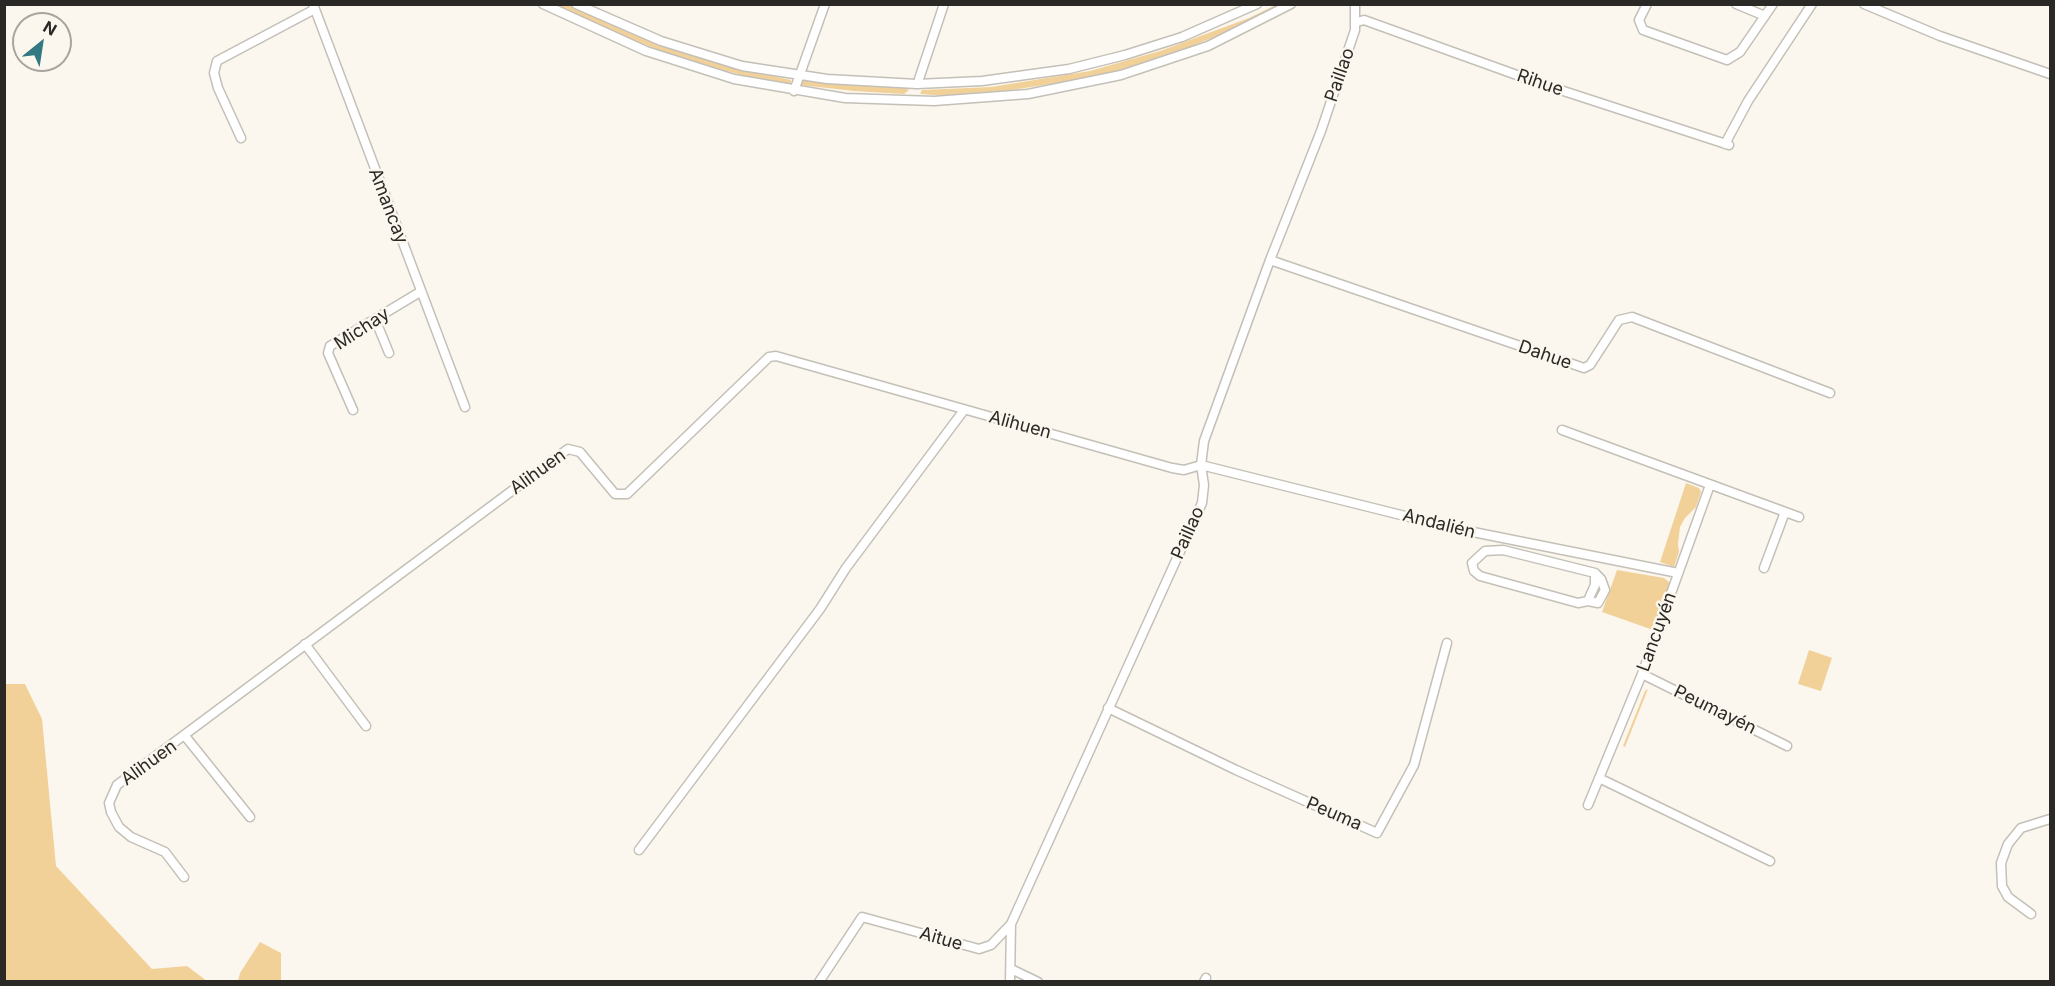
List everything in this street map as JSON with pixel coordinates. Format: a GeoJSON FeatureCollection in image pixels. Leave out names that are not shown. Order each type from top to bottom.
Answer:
{"type":"FeatureCollection","features":[{"type":"Feature","properties":{"kind":"street"},"geometry":{"type":"LineString","coordinates":[[543,4],[617,39],[675,61],[734,79],[794,91],[854,99],[916,101],[1018,95],[1121,75],[1208,46],[1291,4]]}},
{"type":"Feature","properties":{"kind":"street"},"geometry":{"type":"LineString","coordinates":[[576,4],[635,31],[687,51],[760,70],[837,80],[918,82],[982,81],[1069,69],[1182,37],[1257,4]]}},
{"type":"Feature","properties":{"kind":"street"},"geometry":{"type":"LineString","coordinates":[[794,91],[825,4]]}},
{"type":"Feature","properties":{"kind":"street","name":"Paillao"},"geometry":{"type":"LineString","coordinates":[[1010,981],[1011,924],[1199,510],[1204,491],[1201,465],[1204,441],[1270,260],[1321,131],[1357,22],[1355,4]]}},
{"type":"Feature","properties":{"kind":"street"},"geometry":{"type":"LineString","coordinates":[[1647,4],[1640,20],[1643,30],[1727,60],[1740,52],[1773,4]]}},
{"type":"Feature","properties":{"kind":"street"},"geometry":{"type":"LineString","coordinates":[[1736,4],[1765,16]]}},
{"type":"Feature","properties":{"kind":"street","name":"Rihue"},"geometry":{"type":"LineString","coordinates":[[1357,22],[1364,20],[1539,83],[1727,144],[1748,100],[1812,4]]}},
{"type":"Feature","properties":{"kind":"street"},"geometry":{"type":"LineString","coordinates":[[1864,4],[1940,36],[2050,74]]}},
{"type":"Feature","properties":{"kind":"street"},"geometry":{"type":"LineString","coordinates":[[916,101],[918,82],[941,5]]}},
{"type":"Feature","properties":{"kind":"street"},"geometry":{"type":"LineString","coordinates":[[242,138],[218,88],[214,73],[218,61],[314,7]]}},
{"type":"Feature","properties":{"kind":"street","name":"Amancay"},"geometry":{"type":"LineString","coordinates":[[314,7],[465,407]]}},
{"type":"Feature","properties":{"kind":"street","name":"Dahue"},"geometry":{"type":"LineString","coordinates":[[1270,260],[1584,368],[1590,365],[1619,320],[1632,317],[1830,393]]}},
{"type":"Feature","properties":{"kind":"street","name":"Michay"},"geometry":{"type":"LineString","coordinates":[[353,410],[328,353],[330,346],[420,292]]}},
{"type":"Feature","properties":{"kind":"street"},"geometry":{"type":"LineString","coordinates":[[375,319],[389,352]]}},
{"type":"Feature","properties":{"kind":"street","name":"Alihuen"},"geometry":{"type":"LineString","coordinates":[[184,877],[165,852],[123,831],[111,812],[109,802],[117,785],[568,449],[580,452],[615,494],[627,494],[769,357],[776,356],[1172,468],[1184,470],[1201,465]]}},
{"type":"Feature","properties":{"kind":"street"},"geometry":{"type":"LineString","coordinates":[[639,850],[820,609],[846,568],[964,410]]}},
{"type":"Feature","properties":{"kind":"street"},"geometry":{"type":"LineString","coordinates":[[1562,430],[1799,517]]}},
{"type":"Feature","properties":{"kind":"street","name":"Andalién"},"geometry":{"type":"LineString","coordinates":[[1201,465],[1485,535],[1678,573]]}},
{"type":"Feature","properties":{"kind":"street","name":"Lancuyén"},"geometry":{"type":"LineString","coordinates":[[1588,805],[1642,674],[1710,485]]}},
{"type":"Feature","properties":{"kind":"street"},"geometry":{"type":"LineString","coordinates":[[1764,568],[1785,512]]}},
{"type":"Feature","properties":{"kind":"street"},"geometry":{"type":"LineString","coordinates":[[1480,554],[1485,551],[1503,550],[1595,573],[1601,579],[1605,590],[1598,603],[1588,601],[1578,603],[1480,576],[1474,571],[1472,563],[1480,554],[1485,535]]}},
{"type":"Feature","properties":{"kind":"street","name":"Peuma"},"geometry":{"type":"LineString","coordinates":[[1108,708],[1236,770],[1377,833],[1414,765],[1447,643]]}},
{"type":"Feature","properties":{"kind":"street"},"geometry":{"type":"LineString","coordinates":[[305,644],[366,726]]}},
{"type":"Feature","properties":{"kind":"street","name":"Peumayén"},"geometry":{"type":"LineString","coordinates":[[1642,674],[1787,746]]}},
{"type":"Feature","properties":{"kind":"street"},"geometry":{"type":"LineString","coordinates":[[185,736],[250,817]]}},
{"type":"Feature","properties":{"kind":"street"},"geometry":{"type":"LineString","coordinates":[[1599,778],[1770,861]]}},
{"type":"Feature","properties":{"kind":"street"},"geometry":{"type":"LineString","coordinates":[[2031,914],[2008,897],[2002,886],[2001,863],[2008,844],[2021,828],[2050,819]]}},
{"type":"Feature","properties":{"kind":"street","name":"Aitue"},"geometry":{"type":"LineString","coordinates":[[819,981],[862,917],[979,950],[991,945],[1011,924]]}},
{"type":"Feature","properties":{"kind":"street"},"geometry":{"type":"LineString","coordinates":[[1011,969],[1038,981]]}},
{"type":"Feature","properties":{"kind":"shaded area"},"geometry":{"type":"Polygon","coordinates":[[[555,5],[569,5],[665,47],[732,67],[791,80],[791,84],[761,80],[685,60],[608,30],[555,5]]]}},
{"type":"Feature","properties":{"kind":"shaded area"},"geometry":{"type":"Polygon","coordinates":[[[1276,5],[1281,5],[1226,32],[1185,49],[1117,71],[1005,91],[947,96],[920,94],[922,90],[991,87],[1090,71],[1160,51],[1249,18],[1276,5]]]}},
{"type":"Feature","properties":{"kind":"shaded area"},"geometry":{"type":"Polygon","coordinates":[[[803,79],[909,90],[904,94],[854,91],[801,85],[803,79]]]}},
{"type":"Feature","properties":{"kind":"shaded area"},"geometry":{"type":"Polygon","coordinates":[[[1686,483],[1699,488],[1701,492],[1696,507],[1680,527],[1679,552],[1674,567],[1660,562],[1686,483]]]}},
{"type":"Feature","properties":{"kind":"shaded area"},"geometry":{"type":"Polygon","coordinates":[[[1617,570],[1664,578],[1670,583],[1656,631],[1602,612],[1617,570]]]}},
{"type":"Feature","properties":{"kind":"shaded area"},"geometry":{"type":"Polygon","coordinates":[[[1809,650],[1832,658],[1821,691],[1798,684],[1809,650]]]}},
{"type":"Feature","properties":{"kind":"shaded area"},"geometry":{"type":"Polygon","coordinates":[[[5,684],[25,684],[42,719],[56,866],[152,969],[187,966],[207,981],[5,981],[5,684]]]}},
{"type":"Feature","properties":{"kind":"shaded area"},"geometry":{"type":"Polygon","coordinates":[[[1648,689],[1625,747],[1623,746],[1645,691],[1648,689]]]}},
{"type":"Feature","properties":{"kind":"shaded area"},"geometry":{"type":"Polygon","coordinates":[[[260,942],[281,953],[281,981],[238,981],[240,973],[260,942]]]}}]}
